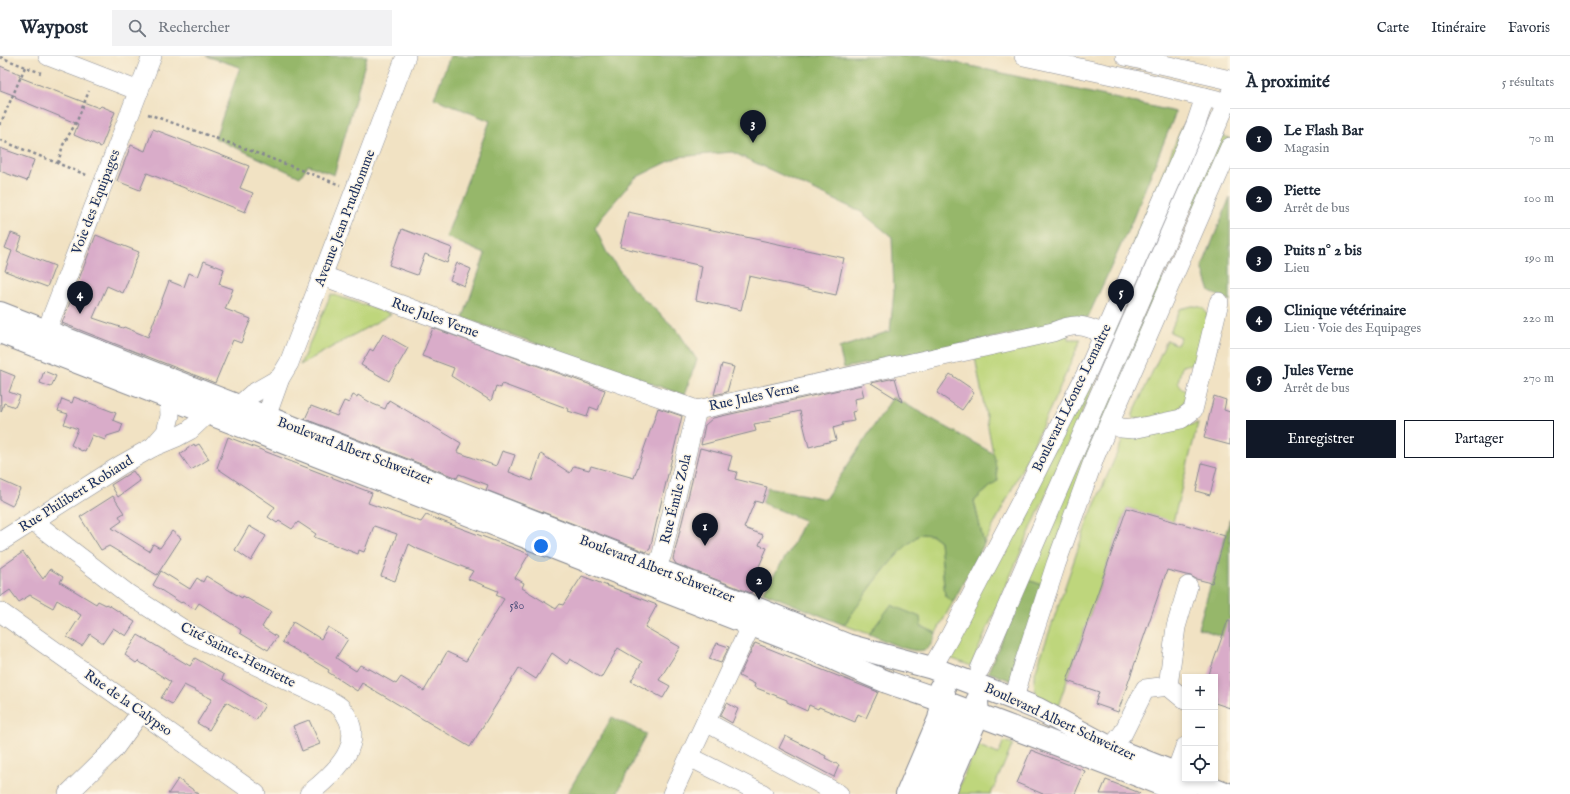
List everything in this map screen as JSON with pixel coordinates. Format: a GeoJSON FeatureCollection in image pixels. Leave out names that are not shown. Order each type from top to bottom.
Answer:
{"type":"FeatureCollection","features":[{"type":"Feature","properties":{"kind":"main road","name":"Boulevard Albert Schweitzer"},"geometry":{"type":"LineString","coordinates":[[0,314],[43,340]]}},
{"type":"Feature","properties":{"kind":"main road","name":"Boulevard Albert Schweitzer"},"geometry":{"type":"LineString","coordinates":[[0,332],[43,340],[172,389],[239,406],[653,578]]}},
{"type":"Feature","properties":{"kind":"main road","name":"Boulevard Albert Schweitzer"},"geometry":{"type":"LineString","coordinates":[[172,389],[207,408],[755,617],[847,645],[938,684],[988,698],[1087,757],[1131,772],[1228,794]]}},
{"type":"Feature","properties":{"kind":"main road","name":"Boulevard Albert Schweitzer"},"geometry":{"type":"LineString","coordinates":[[755,617],[818,652],[837,654],[988,698],[1038,709],[1111,748],[1180,782]]}},
{"type":"Feature","properties":{"kind":"main road"},"geometry":{"type":"LineString","coordinates":[[907,794],[939,719],[938,684]]}},
{"type":"Feature","properties":{"kind":"main road"},"geometry":{"type":"LineString","coordinates":[[944,794],[988,698]]}},
{"type":"Feature","properties":{"kind":"street"},"geometry":{"type":"LineString","coordinates":[[48,56],[139,91]]}},
{"type":"Feature","properties":{"kind":"street","name":"Voie des Equipages"},"geometry":{"type":"LineString","coordinates":[[43,340],[152,56]]}},
{"type":"Feature","properties":{"kind":"street","name":"Avenue Jean Prudhomme"},"geometry":{"type":"LineString","coordinates":[[266,417],[280,378],[289,363],[323,276],[406,56]]}},
{"type":"Feature","properties":{"kind":"street"},"geometry":{"type":"LineString","coordinates":[[988,698],[1155,265],[1229,100],[1205,97],[1024,56]]}},
{"type":"Feature","properties":{"kind":"street"},"geometry":{"type":"LineString","coordinates":[[1125,56],[1230,80]]}},
{"type":"Feature","properties":{"kind":"street","name":"Boulevard Léonce Lemaître"},"geometry":{"type":"LineString","coordinates":[[938,684],[949,638],[1074,399],[1196,124],[1205,97]]}},
{"type":"Feature","properties":{"kind":"street"},"geometry":{"type":"LineString","coordinates":[[988,698],[1024,662],[1056,564],[1095,456],[1230,147]]}},
{"type":"Feature","properties":{"kind":"street","name":"Rue Jules Verne"},"geometry":{"type":"LineString","coordinates":[[323,276],[493,339],[697,410],[1053,332],[1067,326],[1083,325],[1104,334]]}},
{"type":"Feature","properties":{"kind":"street"},"geometry":{"type":"LineString","coordinates":[[1110,423],[1121,428],[1133,429],[1181,419],[1193,410],[1219,302]]}},
{"type":"Feature","properties":{"kind":"street"},"geometry":{"type":"LineString","coordinates":[[207,408],[231,413],[252,394],[280,378]]}},
{"type":"Feature","properties":{"kind":"street","name":"Rue Philibert Robiaud"},"geometry":{"type":"LineString","coordinates":[[153,447],[166,432],[170,416],[172,389]]}},
{"type":"Feature","properties":{"kind":"street"},"geometry":{"type":"LineString","coordinates":[[207,408],[214,409],[254,424],[266,417]]}},
{"type":"Feature","properties":{"kind":"street","name":"Rue Philibert Robiaud"},"geometry":{"type":"LineString","coordinates":[[0,542],[121,465],[153,447],[190,430],[207,408]]}},
{"type":"Feature","properties":{"kind":"street","name":"Rue Émile Zola"},"geometry":{"type":"LineString","coordinates":[[653,578],[662,554],[697,410]]}},
{"type":"Feature","properties":{"kind":"street","name":"Cité Sainte-Henriette"},"geometry":{"type":"LineString","coordinates":[[35,520],[42,528],[128,594],[192,635],[326,698],[340,708],[352,729],[352,739],[349,750],[341,764],[309,794]]}},
{"type":"Feature","properties":{"kind":"street"},"geometry":{"type":"LineString","coordinates":[[1168,686],[1176,627],[1188,586]]}},
{"type":"Feature","properties":{"kind":"street","name":"Rue de la Calypso"},"geometry":{"type":"LineString","coordinates":[[0,612],[256,794]]}},
{"type":"Feature","properties":{"kind":"street"},"geometry":{"type":"LineString","coordinates":[[672,794],[755,617]]}},
{"type":"Feature","properties":{"kind":"street"},"geometry":{"type":"LineString","coordinates":[[1111,748],[1122,733],[1145,688],[1168,686],[1182,698]]}},
{"type":"Feature","properties":{"kind":"street"},"geometry":{"type":"LineString","coordinates":[[68,794],[114,749],[141,712]]}},
{"type":"Feature","properties":{"kind":"street"},"geometry":{"type":"LineString","coordinates":[[925,794],[957,721]]}},
{"type":"Feature","properties":{"kind":"street"},"geometry":{"type":"LineString","coordinates":[[706,722],[839,794]]}},
{"type":"Feature","properties":{"kind":"street"},"geometry":{"type":"LineString","coordinates":[[1180,782],[1178,766],[1182,755]]}},
{"type":"Feature","properties":{"kind":"street"},"geometry":{"type":"LineString","coordinates":[[690,757],[763,794]]}},
{"type":"Feature","properties":{"kind":"path"},"geometry":{"type":"LineString","coordinates":[[0,125],[25,67]]}},
{"type":"Feature","properties":{"kind":"path"},"geometry":{"type":"LineString","coordinates":[[58,163],[63,145],[77,121],[89,91]]}},
{"type":"Feature","properties":{"kind":"path"},"geometry":{"type":"LineString","coordinates":[[132,108],[246,148],[355,191]]}},
{"type":"Feature","properties":{"kind":"path"},"geometry":{"type":"LineString","coordinates":[[0,140],[104,182]]}},
{"type":"Feature","properties":{"kind":"green space"},"geometry":{"type":"Polygon","coordinates":[[[206,56],[367,56],[334,175],[308,165],[300,177],[215,138],[240,67],[206,56]]]}},
{"type":"Feature","properties":{"kind":"green space"},"geometry":{"type":"Polygon","coordinates":[[[450,56],[926,56],[1176,112],[1132,221],[1088,317],[1071,322],[844,368],[839,348],[890,331],[894,292],[892,237],[861,212],[732,152],[678,157],[635,178],[603,215],[595,228],[607,253],[632,288],[677,330],[697,360],[684,395],[463,318],[485,254],[446,237],[490,121],[434,98],[450,56]]]}},
{"type":"Feature","properties":{"kind":"green space"},"geometry":{"type":"Polygon","coordinates":[[[1182,127],[1188,129],[1137,247],[1132,245],[1182,127]]]}},
{"type":"Feature","properties":{"kind":"green space"},"geometry":{"type":"Polygon","coordinates":[[[1221,136],[1229,138],[1198,209],[1190,205],[1221,136]]]}},
{"type":"Feature","properties":{"kind":"green space"},"geometry":{"type":"Polygon","coordinates":[[[1230,197],[1230,301],[1210,292],[1202,267],[1230,197]]]}},
{"type":"Feature","properties":{"kind":"green space"},"geometry":{"type":"Polygon","coordinates":[[[1160,279],[1166,281],[1045,586],[1028,580],[1160,279]]]}},
{"type":"Feature","properties":{"kind":"green space"},"geometry":{"type":"Polygon","coordinates":[[[331,294],[391,314],[300,365],[331,294]]]}},
{"type":"Feature","properties":{"kind":"green space"},"geometry":{"type":"Polygon","coordinates":[[[1192,306],[1202,308],[1206,311],[1208,317],[1195,363],[1182,366],[1178,382],[1182,389],[1190,392],[1182,405],[1171,416],[1133,419],[1133,414],[1167,340],[1177,345],[1181,337],[1170,332],[1180,309],[1192,306]]]}},
{"type":"Feature","properties":{"kind":"green space"},"geometry":{"type":"Polygon","coordinates":[[[1113,322],[1120,325],[971,666],[945,656],[1113,322]]]}},
{"type":"Feature","properties":{"kind":"green space"},"geometry":{"type":"Polygon","coordinates":[[[1067,330],[1068,339],[1081,339],[1010,494],[984,544],[974,501],[998,480],[975,357],[1067,330]]]}},
{"type":"Feature","properties":{"kind":"green space"},"geometry":{"type":"Polygon","coordinates":[[[893,397],[994,454],[998,480],[974,501],[984,544],[953,602],[945,596],[940,541],[932,535],[920,534],[899,553],[844,625],[763,592],[790,550],[804,520],[762,503],[767,487],[825,499],[893,397]]]}},
{"type":"Feature","properties":{"kind":"green space"},"geometry":{"type":"Polygon","coordinates":[[[1198,423],[1173,522],[1127,508],[1057,709],[1039,697],[1035,689],[1034,676],[1088,520],[1124,437],[1145,436],[1198,423]]]}},
{"type":"Feature","properties":{"kind":"green space"},"geometry":{"type":"Polygon","coordinates":[[[1230,519],[1230,639],[1198,628],[1230,519]]]}},
{"type":"Feature","properties":{"kind":"green space"},"geometry":{"type":"Polygon","coordinates":[[[920,534],[932,535],[940,541],[945,596],[953,602],[936,633],[921,626],[892,605],[869,634],[844,625],[899,553],[920,534]]]}},
{"type":"Feature","properties":{"kind":"green space"},"geometry":{"type":"Polygon","coordinates":[[[1028,580],[1045,586],[1012,681],[988,672],[1028,580]]]}},
{"type":"Feature","properties":{"kind":"green space"},"geometry":{"type":"Polygon","coordinates":[[[891,605],[920,617],[921,626],[936,633],[928,648],[921,651],[906,649],[869,634],[891,605]]]}},
{"type":"Feature","properties":{"kind":"green space"},"geometry":{"type":"Polygon","coordinates":[[[612,717],[646,734],[617,794],[567,794],[612,717]]]}},
{"type":"Feature","properties":{"kind":"green space"},"geometry":{"type":"Polygon","coordinates":[[[1004,741],[1013,744],[991,794],[956,794],[977,745],[998,754],[1004,741]]]}},
{"type":"Feature","properties":{"kind":"building"},"geometry":{"type":"Polygon","coordinates":[[[0,66],[20,74],[19,77],[99,108],[101,106],[115,112],[101,147],[74,135],[78,124],[15,98],[16,96],[0,90],[0,66]]]}},
{"type":"Feature","properties":{"kind":"building"},"geometry":{"type":"Polygon","coordinates":[[[153,129],[249,166],[240,188],[253,193],[245,212],[147,173],[140,190],[117,181],[131,145],[145,151],[153,129]]]}},
{"type":"Feature","properties":{"kind":"building"},"geometry":{"type":"Polygon","coordinates":[[[0,148],[34,160],[27,181],[0,171],[0,148]]]}},
{"type":"Feature","properties":{"kind":"building"},"geometry":{"type":"Polygon","coordinates":[[[628,212],[844,258],[836,295],[749,276],[741,310],[696,300],[702,266],[620,247],[628,212]]]}},
{"type":"Feature","properties":{"kind":"building"},"geometry":{"type":"Polygon","coordinates":[[[402,229],[452,248],[447,263],[425,254],[417,275],[389,265],[402,229]]]}},
{"type":"Feature","properties":{"kind":"building"},"geometry":{"type":"Polygon","coordinates":[[[11,233],[22,237],[17,251],[55,266],[47,287],[5,271],[12,251],[5,248],[11,233]]]}},
{"type":"Feature","properties":{"kind":"building"},"geometry":{"type":"Polygon","coordinates":[[[96,235],[139,252],[123,293],[107,286],[93,318],[123,328],[124,327],[148,337],[169,281],[184,287],[189,273],[198,277],[204,261],[224,269],[219,284],[233,289],[225,309],[251,319],[241,343],[233,340],[215,383],[62,323],[96,235]]]}},
{"type":"Feature","properties":{"kind":"building"},"geometry":{"type":"Polygon","coordinates":[[[457,263],[471,269],[464,286],[450,280],[457,263]]]}},
{"type":"Feature","properties":{"kind":"building"},"geometry":{"type":"Polygon","coordinates":[[[433,328],[605,390],[598,410],[590,407],[587,417],[568,411],[569,409],[502,384],[501,388],[496,386],[491,401],[451,376],[454,368],[422,356],[433,328]]]}},
{"type":"Feature","properties":{"kind":"building"},"geometry":{"type":"Polygon","coordinates":[[[383,334],[408,348],[389,381],[361,365],[370,349],[373,351],[383,334]]]}},
{"type":"Feature","properties":{"kind":"building"},"geometry":{"type":"Polygon","coordinates":[[[722,364],[734,367],[727,392],[714,395],[722,364]]]}},
{"type":"Feature","properties":{"kind":"building"},"geometry":{"type":"Polygon","coordinates":[[[0,370],[15,376],[9,392],[20,396],[15,407],[4,403],[1,412],[0,370]]]}},
{"type":"Feature","properties":{"kind":"building"},"geometry":{"type":"Polygon","coordinates":[[[44,371],[56,376],[51,387],[40,383],[44,371]]]}},
{"type":"Feature","properties":{"kind":"building"},"geometry":{"type":"Polygon","coordinates":[[[950,374],[972,389],[971,391],[974,393],[962,410],[937,393],[950,374]]]}},
{"type":"Feature","properties":{"kind":"building"},"geometry":{"type":"Polygon","coordinates":[[[895,378],[902,402],[871,383],[895,378]]]}},
{"type":"Feature","properties":{"kind":"building"},"geometry":{"type":"Polygon","coordinates":[[[861,385],[864,397],[854,399],[856,411],[852,412],[854,421],[842,423],[843,425],[833,428],[836,440],[809,447],[800,411],[770,418],[771,421],[754,424],[756,431],[701,445],[705,425],[713,418],[861,385]]]}},
{"type":"Feature","properties":{"kind":"building"},"geometry":{"type":"Polygon","coordinates":[[[353,395],[357,397],[358,395],[385,409],[389,400],[461,443],[457,452],[496,466],[502,451],[515,455],[509,472],[532,481],[541,454],[570,473],[574,466],[589,470],[591,466],[634,478],[658,408],[682,416],[650,549],[646,552],[486,490],[488,485],[459,474],[457,478],[305,419],[311,406],[337,416],[344,401],[349,403],[353,395]]]}},
{"type":"Feature","properties":{"kind":"building"},"geometry":{"type":"Polygon","coordinates":[[[1214,396],[1226,400],[1224,410],[1230,412],[1230,445],[1204,438],[1214,396]]]}},
{"type":"Feature","properties":{"kind":"building"},"geometry":{"type":"Polygon","coordinates":[[[74,397],[116,413],[113,420],[123,424],[120,432],[107,436],[105,440],[92,435],[85,451],[71,445],[78,429],[64,424],[68,414],[58,411],[62,399],[72,403],[74,397]]]}},
{"type":"Feature","properties":{"kind":"building"},"geometry":{"type":"Polygon","coordinates":[[[228,437],[372,493],[368,503],[421,522],[426,515],[529,554],[515,578],[524,583],[522,588],[556,609],[560,604],[563,605],[582,576],[657,605],[645,627],[680,647],[659,680],[670,686],[663,698],[631,681],[642,662],[618,648],[601,678],[570,659],[567,664],[552,653],[536,679],[519,668],[470,747],[362,683],[357,691],[328,672],[329,670],[282,642],[293,622],[321,639],[328,627],[348,639],[336,658],[356,671],[360,665],[396,684],[401,677],[424,691],[447,652],[466,661],[504,599],[496,595],[498,591],[468,579],[473,571],[409,544],[395,581],[381,576],[397,534],[374,526],[364,552],[359,550],[358,554],[314,537],[316,534],[298,522],[292,529],[279,521],[277,523],[268,517],[275,507],[217,468],[228,437]]]}},
{"type":"Feature","properties":{"kind":"building"},"geometry":{"type":"Polygon","coordinates":[[[194,444],[195,446],[199,444],[209,459],[191,470],[180,454],[194,444]]]}},
{"type":"Feature","properties":{"kind":"building"},"geometry":{"type":"Polygon","coordinates":[[[700,448],[732,456],[728,470],[737,472],[735,479],[767,487],[762,503],[755,501],[744,528],[763,535],[759,545],[767,548],[757,571],[760,572],[751,593],[676,564],[673,559],[700,448]]]}},
{"type":"Feature","properties":{"kind":"building"},"geometry":{"type":"Polygon","coordinates":[[[1202,463],[1217,467],[1210,495],[1196,491],[1202,463]]]}},
{"type":"Feature","properties":{"kind":"building"},"geometry":{"type":"Polygon","coordinates":[[[133,471],[140,481],[118,497],[111,485],[133,471]]]}},
{"type":"Feature","properties":{"kind":"building"},"geometry":{"type":"Polygon","coordinates":[[[0,480],[20,489],[12,506],[0,500],[0,480]]]}},
{"type":"Feature","properties":{"kind":"building"},"geometry":{"type":"Polygon","coordinates":[[[113,496],[124,513],[119,516],[122,521],[112,528],[149,551],[153,544],[160,548],[172,531],[181,538],[157,575],[109,546],[101,550],[80,517],[113,496]]]}},
{"type":"Feature","properties":{"kind":"building"},"geometry":{"type":"Polygon","coordinates":[[[1127,508],[1225,536],[1212,583],[1167,570],[1118,712],[1095,704],[1099,692],[1067,681],[1127,508]]]}},
{"type":"Feature","properties":{"kind":"building"},"geometry":{"type":"Polygon","coordinates":[[[249,526],[266,536],[251,561],[235,550],[249,526]]]}},
{"type":"Feature","properties":{"kind":"building"},"geometry":{"type":"Polygon","coordinates":[[[23,552],[43,579],[50,569],[63,577],[60,582],[96,604],[98,601],[106,605],[107,604],[135,622],[126,636],[113,628],[103,643],[90,634],[82,646],[67,637],[81,615],[57,600],[53,608],[30,595],[19,602],[10,590],[0,597],[0,568],[23,552]]]}},
{"type":"Feature","properties":{"kind":"building"},"geometry":{"type":"Polygon","coordinates":[[[161,571],[190,589],[197,578],[203,582],[206,576],[242,598],[243,596],[271,612],[262,627],[277,637],[268,650],[240,633],[241,630],[199,603],[195,609],[182,602],[181,603],[153,585],[161,571]]]}},
{"type":"Feature","properties":{"kind":"building"},"geometry":{"type":"Polygon","coordinates":[[[1228,620],[1230,620],[1230,708],[1218,704],[1218,674],[1209,674],[1228,620]]]}},
{"type":"Feature","properties":{"kind":"building"},"geometry":{"type":"Polygon","coordinates":[[[138,635],[190,666],[195,658],[224,675],[222,679],[265,705],[256,720],[226,702],[209,730],[197,723],[212,699],[184,685],[172,704],[161,698],[171,682],[138,661],[136,663],[125,655],[138,635]]]}},
{"type":"Feature","properties":{"kind":"building"},"geometry":{"type":"Polygon","coordinates":[[[717,643],[729,647],[721,663],[709,659],[717,643]]]}},
{"type":"Feature","properties":{"kind":"building"},"geometry":{"type":"Polygon","coordinates":[[[755,643],[878,692],[866,718],[858,714],[855,722],[819,707],[818,709],[809,705],[807,711],[787,702],[787,700],[754,687],[755,684],[739,676],[755,643]]]}},
{"type":"Feature","properties":{"kind":"building"},"geometry":{"type":"Polygon","coordinates":[[[727,703],[738,709],[732,723],[720,716],[727,703]]]}},
{"type":"Feature","properties":{"kind":"building"},"geometry":{"type":"Polygon","coordinates":[[[309,720],[320,744],[302,751],[293,726],[309,720]]]}},
{"type":"Feature","properties":{"kind":"building"},"geometry":{"type":"Polygon","coordinates":[[[785,736],[826,756],[825,758],[839,765],[834,777],[779,748],[785,736]]]}},
{"type":"Feature","properties":{"kind":"building"},"geometry":{"type":"Polygon","coordinates":[[[1031,750],[1085,771],[1075,794],[1043,794],[1017,783],[1031,750]]]}},
{"type":"Feature","properties":{"kind":"building"},"geometry":{"type":"Polygon","coordinates":[[[178,779],[199,794],[168,794],[178,779]]]}},
{"type":"Feature","properties":{"kind":"building"},"geometry":{"type":"Polygon","coordinates":[[[1106,780],[1140,793],[1100,794],[1106,780]]]}},
{"type":"Feature","properties":{"kind":"place","name":"Puits n° 2 bis"},"geometry":{"type":"Point","coordinates":[753,143]}},
{"type":"Feature","properties":{"kind":"place","name":"Jules Verne"},"geometry":{"type":"Point","coordinates":[1121,312]}},
{"type":"Feature","properties":{"kind":"place","name":"Clinique vétérinaire"},"geometry":{"type":"Point","coordinates":[80,314]}},
{"type":"Feature","properties":{"kind":"place","name":"Le Flash Bar"},"geometry":{"type":"Point","coordinates":[705,546]}},
{"type":"Feature","properties":{"kind":"place","name":"Piette"},"geometry":{"type":"Point","coordinates":[759,600]}}]}
